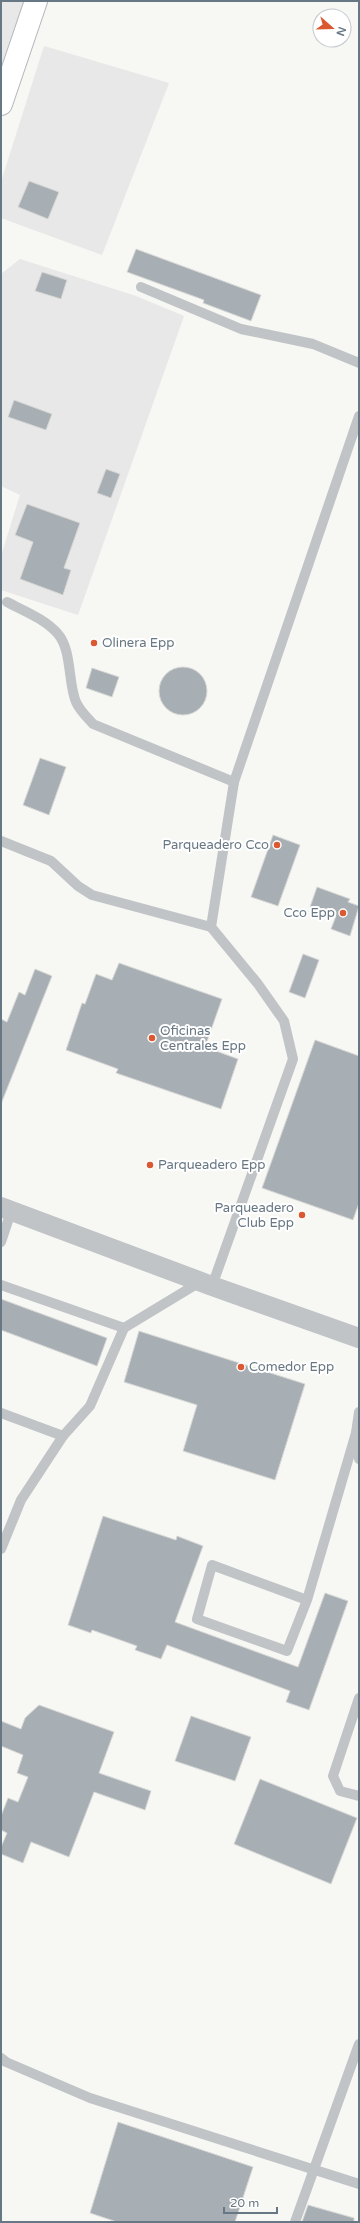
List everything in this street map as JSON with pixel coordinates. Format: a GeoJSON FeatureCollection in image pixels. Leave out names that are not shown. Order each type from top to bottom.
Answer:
{"type":"FeatureCollection","features":[{"type":"Feature","properties":{"kind":"highway"},"geometry":{"type":"LineString","coordinates":[[1,104],[36,1]]}},
{"type":"Feature","properties":{"kind":"street"},"geometry":{"type":"LineString","coordinates":[[6,1210],[206,1284],[359,1338]]}},
{"type":"Feature","properties":{"kind":"lane"},"geometry":{"type":"LineString","coordinates":[[141,287],[241,329],[313,344],[359,363]]}},
{"type":"Feature","properties":{"kind":"lane"},"geometry":{"type":"LineString","coordinates":[[211,927],[234,782],[359,416]]}},
{"type":"Feature","properties":{"kind":"lane"},"geometry":{"type":"LineString","coordinates":[[7,602],[44,622],[59,635],[66,652],[76,702],[82,713],[93,724],[234,782]]}},
{"type":"Feature","properties":{"kind":"lane"},"geometry":{"type":"LineString","coordinates":[[1,841],[51,861],[78,886],[92,895],[211,927],[258,984],[284,1021],[293,1059],[206,1284],[124,1328],[90,1406],[63,1436],[21,1500],[1,1549]]}},
{"type":"Feature","properties":{"kind":"lane"},"geometry":{"type":"LineString","coordinates":[[1,1242],[6,1210]]}},
{"type":"Feature","properties":{"kind":"lane"},"geometry":{"type":"LineString","coordinates":[[1,1285],[124,1328]]}},
{"type":"Feature","properties":{"kind":"lane"},"geometry":{"type":"LineString","coordinates":[[307,1600],[212,1565],[198,1619],[287,1651],[307,1600],[356,1433],[359,1412]]}},
{"type":"Feature","properties":{"kind":"lane"},"geometry":{"type":"LineString","coordinates":[[1,1413],[63,1436]]}},
{"type":"Feature","properties":{"kind":"lane"},"geometry":{"type":"LineString","coordinates":[[356,1433],[359,1459]]}},
{"type":"Feature","properties":{"kind":"lane"},"geometry":{"type":"LineString","coordinates":[[359,1698],[332,1776],[340,1791],[359,1796]]}},
{"type":"Feature","properties":{"kind":"lane"},"geometry":{"type":"LineString","coordinates":[[295,2222],[312,2169],[359,2044]]}},
{"type":"Feature","properties":{"kind":"lane"},"geometry":{"type":"LineString","coordinates":[[1,2058],[6,2062],[90,2098],[359,2184]]}},
{"type":"Feature","properties":{"kind":"shaded area"},"geometry":{"type":"Polygon","coordinates":[[[1,1],[24,1],[1,67],[1,1]]]}},
{"type":"Feature","properties":{"kind":"shaded area"},"geometry":{"type":"Polygon","coordinates":[[[44,46],[169,83],[102,255],[1,218],[1,182],[44,46]]]}},
{"type":"Feature","properties":{"kind":"shaded area"},"geometry":{"type":"Polygon","coordinates":[[[20,259],[136,296],[184,316],[78,615],[1,590],[1,556],[20,495],[1,486],[1,274],[20,259]]]}},
{"type":"Feature","properties":{"kind":"building"},"geometry":{"type":"Polygon","coordinates":[[[29,181],[59,192],[48,219],[18,207],[29,181]]]}},
{"type":"Feature","properties":{"kind":"building"},"geometry":{"type":"Polygon","coordinates":[[[136,249],[261,295],[251,321],[203,303],[204,300],[127,272],[136,249]]]}},
{"type":"Feature","properties":{"kind":"building"},"geometry":{"type":"Polygon","coordinates":[[[42,272],[67,280],[61,299],[35,291],[42,272]]]}},
{"type":"Feature","properties":{"kind":"building"},"geometry":{"type":"Polygon","coordinates":[[[14,400],[52,414],[46,430],[8,417],[14,400]]]}},
{"type":"Feature","properties":{"kind":"building"},"geometry":{"type":"Polygon","coordinates":[[[106,469],[120,474],[111,498],[97,493],[106,469]]]}},
{"type":"Feature","properties":{"kind":"building"},"geometry":{"type":"Polygon","coordinates":[[[27,504],[80,523],[64,568],[71,570],[63,595],[20,579],[33,542],[15,535],[27,504]]]}},
{"type":"Feature","properties":{"kind":"building"},"geometry":{"type":"Polygon","coordinates":[[[183,667],[192,669],[200,674],[205,682],[207,691],[205,700],[200,708],[192,713],[183,715],[174,713],[166,708],[161,700],[159,691],[161,682],[166,674],[174,669],[183,667]]]}},
{"type":"Feature","properties":{"kind":"building"},"geometry":{"type":"Polygon","coordinates":[[[92,668],[119,677],[112,697],[86,688],[92,668]]]}},
{"type":"Feature","properties":{"kind":"building"},"geometry":{"type":"Polygon","coordinates":[[[40,758],[66,767],[49,815],[23,805],[40,758]]]}},
{"type":"Feature","properties":{"kind":"building"},"geometry":{"type":"Polygon","coordinates":[[[273,835],[300,845],[278,906],[251,897],[273,835]]]}},
{"type":"Feature","properties":{"kind":"building","name":"Cco Epp"},"geometry":{"type":"Polygon","coordinates":[[[317,887],[350,899],[348,902],[359,906],[350,936],[331,929],[336,916],[310,907],[317,887]]]}},
{"type":"Feature","properties":{"kind":"building"},"geometry":{"type":"Polygon","coordinates":[[[303,954],[319,960],[305,998],[289,992],[303,954]]]}},
{"type":"Feature","properties":{"kind":"building","name":"Oficinas Centrales Epp"},"geometry":{"type":"Polygon","coordinates":[[[119,963],[222,999],[205,1047],[238,1059],[221,1109],[116,1073],[118,1069],[66,1050],[82,1003],[85,1004],[96,974],[112,980],[119,963]]]}},
{"type":"Feature","properties":{"kind":"building"},"geometry":{"type":"Polygon","coordinates":[[[35,969],[52,976],[1,1104],[1,1019],[7,1022],[19,992],[25,995],[35,969]]]}},
{"type":"Feature","properties":{"kind":"building"},"geometry":{"type":"Polygon","coordinates":[[[315,1040],[359,1056],[359,1203],[353,1220],[262,1188],[315,1040]]]}},
{"type":"Feature","properties":{"kind":"building"},"geometry":{"type":"Polygon","coordinates":[[[1,1299],[107,1338],[97,1366],[1,1330],[1,1299]]]}},
{"type":"Feature","properties":{"kind":"building"},"geometry":{"type":"Polygon","coordinates":[[[139,1331],[305,1384],[275,1480],[183,1451],[197,1405],[124,1382],[139,1331]]]}},
{"type":"Feature","properties":{"kind":"building"},"geometry":{"type":"Polygon","coordinates":[[[103,1516],[176,1540],[177,1536],[203,1546],[175,1622],[298,1667],[325,1593],[348,1601],[309,1710],[286,1702],[290,1691],[167,1645],[161,1659],[135,1650],[137,1646],[92,1630],[91,1633],[68,1625],[103,1516]]]}},
{"type":"Feature","properties":{"kind":"building"},"geometry":{"type":"Polygon","coordinates":[[[39,1705],[114,1732],[99,1773],[151,1791],[145,1810],[94,1792],[69,1857],[31,1842],[23,1863],[1,1854],[1,1847],[7,1833],[1,1830],[1,1816],[8,1798],[18,1802],[28,1777],[17,1773],[23,1755],[1,1746],[1,1721],[21,1729],[25,1718],[39,1705]]]}},
{"type":"Feature","properties":{"kind":"building"},"geometry":{"type":"Polygon","coordinates":[[[191,1716],[251,1737],[235,1781],[175,1761],[191,1716]]]}},
{"type":"Feature","properties":{"kind":"building"},"geometry":{"type":"Polygon","coordinates":[[[260,1779],[357,1818],[331,1884],[234,1844],[260,1779]]]}},
{"type":"Feature","properties":{"kind":"building"},"geometry":{"type":"Polygon","coordinates":[[[118,2122],[253,2167],[235,2222],[117,2222],[90,2213],[118,2122]]]}},
{"type":"Feature","properties":{"kind":"building"},"geometry":{"type":"Polygon","coordinates":[[[308,2205],[354,2218],[354,2222],[302,2222],[308,2205]]]}},
{"type":"Feature","properties":{"kind":"place","name":"Olinera Epp"},"geometry":{"type":"Point","coordinates":[94,643]}},
{"type":"Feature","properties":{"kind":"place","name":"Parqueadero Cco"},"geometry":{"type":"Point","coordinates":[277,845]}},
{"type":"Feature","properties":{"kind":"place","name":"Cco Epp"},"geometry":{"type":"Point","coordinates":[343,913]}},
{"type":"Feature","properties":{"kind":"place","name":"Oficinas Centrales Epp"},"geometry":{"type":"Point","coordinates":[152,1038]}},
{"type":"Feature","properties":{"kind":"place","name":"Parqueadero Epp"},"geometry":{"type":"Point","coordinates":[150,1165]}},
{"type":"Feature","properties":{"kind":"place","name":"Parqueadero Club Epp"},"geometry":{"type":"Point","coordinates":[302,1215]}},
{"type":"Feature","properties":{"kind":"place","name":"Comedor Epp"},"geometry":{"type":"Point","coordinates":[241,1367]}}]}
